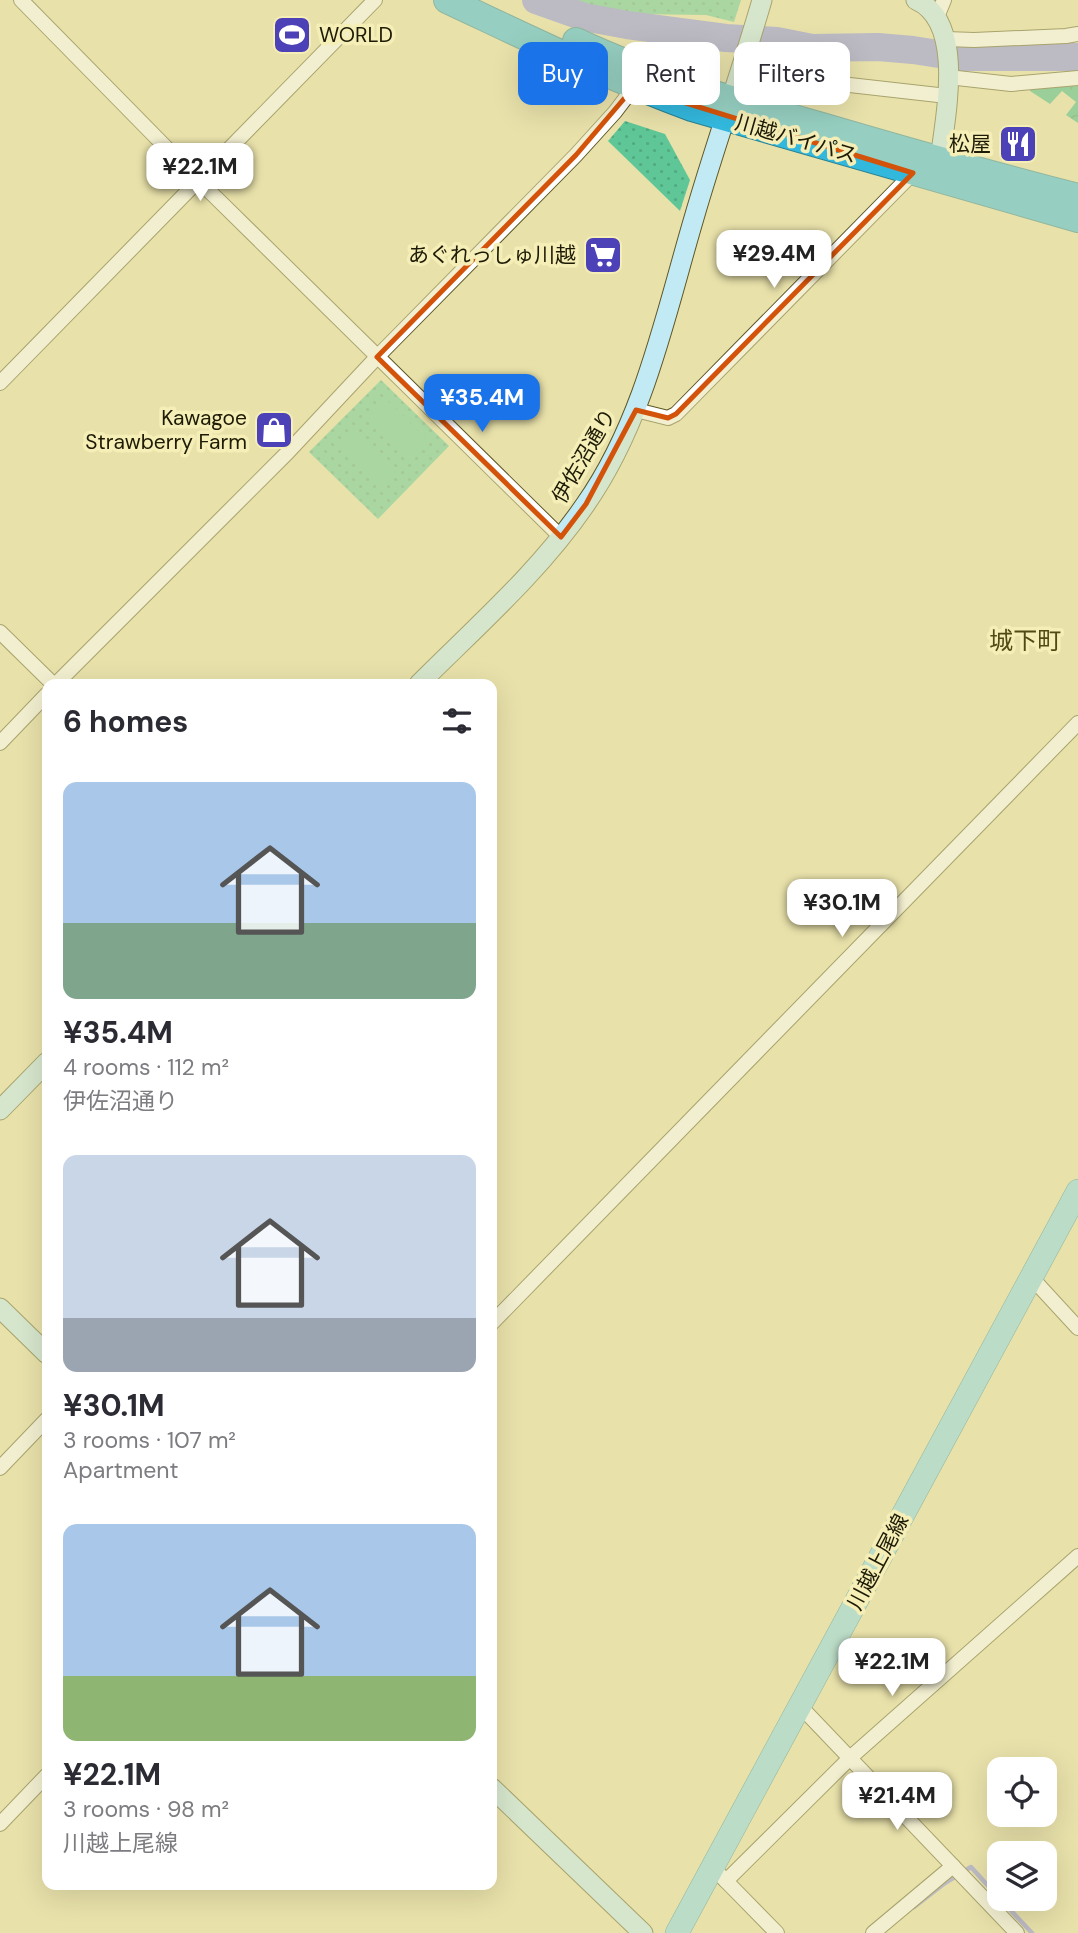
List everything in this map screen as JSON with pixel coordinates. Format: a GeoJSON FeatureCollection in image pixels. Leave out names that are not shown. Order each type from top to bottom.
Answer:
{"type":"FeatureCollection","features":[{"type":"Feature","properties":{"kind":"highway","name":"川越バイパス"},"geometry":{"type":"LineString","coordinates":[[447,0],[622,81]]}},
{"type":"Feature","properties":{"kind":"highway","name":"川越バイパス"},"geometry":{"type":"LineString","coordinates":[[487,0],[728,109],[913,173],[1078,219]]}},
{"type":"Feature","properties":{"kind":"highway","name":"川越バイパス"},"geometry":{"type":"LineString","coordinates":[[711,105],[940,160],[1078,197]]}},
{"type":"Feature","properties":{"kind":"main road","name":"川越上尾線"},"geometry":{"type":"LineString","coordinates":[[677,1933],[719,1874],[801,1707],[1077,1195]]}},
{"type":"Feature","properties":{"kind":"street"},"geometry":{"type":"LineString","coordinates":[[21,0],[198,180],[561,537]]}},
{"type":"Feature","properties":{"kind":"street"},"geometry":{"type":"LineString","coordinates":[[0,383],[375,0]]}},
{"type":"Feature","properties":{"kind":"street"},"geometry":{"type":"LineString","coordinates":[[916,0],[940,9],[946,39],[947,86],[940,160]]}},
{"type":"Feature","properties":{"kind":"street","name":"伊佐沼通り"},"geometry":{"type":"LineString","coordinates":[[750,42],[760,8]]}},
{"type":"Feature","properties":{"kind":"street"},"geometry":{"type":"LineString","coordinates":[[946,39],[1005,39],[1078,34]]}},
{"type":"Feature","properties":{"kind":"street"},"geometry":{"type":"LineString","coordinates":[[850,83],[947,86],[1078,78]]}},
{"type":"Feature","properties":{"kind":"street","name":"伊佐沼通り"},"geometry":{"type":"LineString","coordinates":[[424,679],[535,568],[561,537],[586,504],[624,439],[636,410],[734,92]]}},
{"type":"Feature","properties":{"kind":"street"},"geometry":{"type":"LineString","coordinates":[[60,679],[288,452],[377,357],[576,155],[622,103]]}},
{"type":"Feature","properties":{"kind":"street"},"geometry":{"type":"LineString","coordinates":[[636,410],[668,418],[683,408],[913,173]]}},
{"type":"Feature","properties":{"kind":"street"},"geometry":{"type":"LineString","coordinates":[[0,632],[50,679]]}},
{"type":"Feature","properties":{"kind":"street"},"geometry":{"type":"LineString","coordinates":[[0,743],[42,699]]}},
{"type":"Feature","properties":{"kind":"street"},"geometry":{"type":"LineString","coordinates":[[497,1318],[1078,723]]}},
{"type":"Feature","properties":{"kind":"street"},"geometry":{"type":"LineString","coordinates":[[0,1110],[42,1067]]}},
{"type":"Feature","properties":{"kind":"street"},"geometry":{"type":"LineString","coordinates":[[1031,1277],[1078,1328]]}},
{"type":"Feature","properties":{"kind":"street"},"geometry":{"type":"LineString","coordinates":[[0,1308],[42,1349]]}},
{"type":"Feature","properties":{"kind":"street"},"geometry":{"type":"LineString","coordinates":[[0,1468],[42,1424]]}},
{"type":"Feature","properties":{"kind":"street"},"geometry":{"type":"LineString","coordinates":[[777,1933],[719,1874],[1078,1556]]}},
{"type":"Feature","properties":{"kind":"street"},"geometry":{"type":"LineString","coordinates":[[801,1707],[1017,1933]]}},
{"type":"Feature","properties":{"kind":"street"},"geometry":{"type":"LineString","coordinates":[[0,1825],[42,1781]]}},
{"type":"Feature","properties":{"kind":"street"},"geometry":{"type":"LineString","coordinates":[[497,1793],[643,1933]]}},
{"type":"Feature","properties":{"kind":"street"},"geometry":{"type":"LineString","coordinates":[[873,1933],[953,1866]]}},
{"type":"Feature","properties":{"kind":"highlighted area"},"geometry":{"type":"Polygon","coordinates":[[[634,87],[913,173],[676,414],[668,418],[636,410],[586,504],[561,537],[377,357],[576,155],[634,87]]]}},
{"type":"Feature","properties":{"kind":"green space"},"geometry":{"type":"Polygon","coordinates":[[[558,0],[741,0],[734,22],[706,15],[635,14],[569,5],[558,0]]]}},
{"type":"Feature","properties":{"kind":"green space"},"geometry":{"type":"Polygon","coordinates":[[[1078,86],[1078,123],[1066,115],[1076,102],[1062,91],[1050,104],[1030,91],[1030,88],[1078,86]]]}},
{"type":"Feature","properties":{"kind":"green space"},"geometry":{"type":"Polygon","coordinates":[[[625,121],[665,134],[690,180],[680,211],[608,141],[625,121]]]}},
{"type":"Feature","properties":{"kind":"green space"},"geometry":{"type":"Polygon","coordinates":[[[381,380],[449,446],[378,519],[309,452],[381,380]]]}},
{"type":"Feature","properties":{"kind":"green space"},"geometry":{"type":"Polygon","coordinates":[[[387,400],[427,439],[410,457],[370,418],[387,400]]]}},
{"type":"Feature","properties":{"kind":"green space"},"geometry":{"type":"Polygon","coordinates":[[[358,431],[398,470],[380,488],[340,449],[358,431]]]}},
{"type":"Feature","properties":{"kind":"waterway"},"geometry":{"type":"LineString","coordinates":[[536,0],[584,17],[627,25],[726,38],[777,41],[812,48],[878,47],[958,57],[1078,57]]}},
{"type":"Feature","properties":{"kind":"waterway"},"geometry":{"type":"LineString","coordinates":[[914,1907],[971,1867],[987,1885]]}},
{"type":"Feature","properties":{"kind":"waterway"},"geometry":{"type":"LineString","coordinates":[[1011,1911],[1032,1933]]}},
{"type":"Feature","properties":{"kind":"place","name":"WORLD"},"geometry":{"type":"Point","coordinates":[292,35]}},
{"type":"Feature","properties":{"kind":"place","name":"松屋"},"geometry":{"type":"Point","coordinates":[1018,144]}},
{"type":"Feature","properties":{"kind":"place","name":"あぐれっしゅ川越"},"geometry":{"type":"Point","coordinates":[603,255]}},
{"type":"Feature","properties":{"kind":"place","name":"Kawagoe Strawberry Farm"},"geometry":{"type":"Point","coordinates":[274,430]}},
{"type":"Feature","properties":{"kind":"district","name":"城下町"},"geometry":{"type":"Point","coordinates":[1025,641]}}]}
